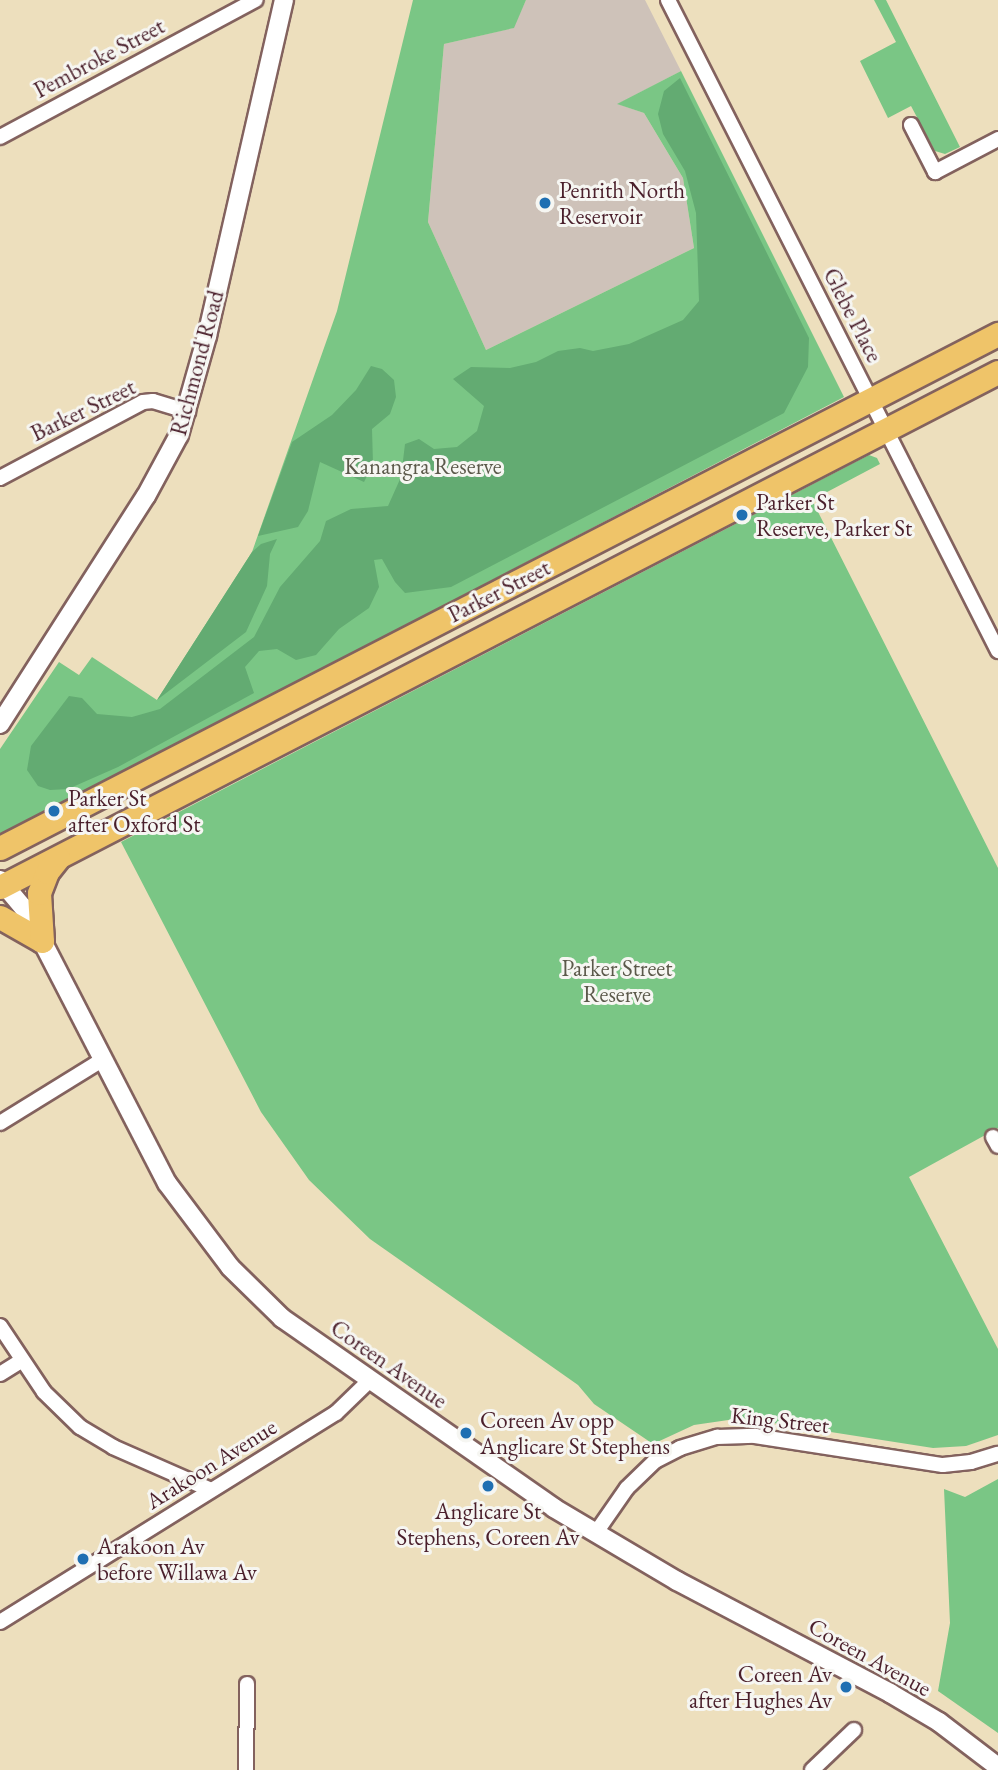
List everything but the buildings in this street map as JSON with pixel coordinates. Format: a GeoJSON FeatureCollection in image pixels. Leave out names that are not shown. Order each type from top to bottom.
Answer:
{"type":"FeatureCollection","features":[{"type":"Feature","properties":{"kind":"highway","name":"Parker Street"},"geometry":{"type":"LineString","coordinates":[[0,848],[998,334]]}},
{"type":"Feature","properties":{"kind":"highway","name":"Parker Street"},"geometry":{"type":"LineString","coordinates":[[1,888],[998,372]]}},
{"type":"Feature","properties":{"kind":"highway"},"geometry":{"type":"LineString","coordinates":[[43,940],[39,893],[47,872],[60,856]]}},
{"type":"Feature","properties":{"kind":"highway"},"geometry":{"type":"LineString","coordinates":[[0,917],[43,940]]}},
{"type":"Feature","properties":{"kind":"street","name":"Pembroke Street"},"geometry":{"type":"LineString","coordinates":[[0,137],[256,0]]}},
{"type":"Feature","properties":{"kind":"street","name":"Richmond Road"},"geometry":{"type":"LineString","coordinates":[[0,724],[146,496],[188,412],[284,0]]}},
{"type":"Feature","properties":{"kind":"street","name":"Glebe Place"},"geometry":{"type":"LineString","coordinates":[[668,0],[998,651]]}},
{"type":"Feature","properties":{"kind":"street"},"geometry":{"type":"LineString","coordinates":[[911,125],[935,172],[998,139]]}},
{"type":"Feature","properties":{"kind":"street","name":"Barker Street"},"geometry":{"type":"LineString","coordinates":[[0,478],[143,402],[153,401],[188,412]]}},
{"type":"Feature","properties":{"kind":"street","name":"Coreen Avenue"},"geometry":{"type":"LineString","coordinates":[[1,888],[43,940],[167,1183],[216,1250],[282,1318],[369,1381],[595,1534],[677,1581],[890,1693],[939,1722],[998,1767]]}},
{"type":"Feature","properties":{"kind":"street"},"geometry":{"type":"LineString","coordinates":[[0,1124],[102,1060]]}},
{"type":"Feature","properties":{"kind":"street"},"geometry":{"type":"LineString","coordinates":[[0,1326],[55,1406],[87,1431],[113,1447],[211,1490]]}},
{"type":"Feature","properties":{"kind":"street"},"geometry":{"type":"LineString","coordinates":[[0,1374],[22,1360]]}},
{"type":"Feature","properties":{"kind":"street","name":"Arakoon Avenue"},"geometry":{"type":"LineString","coordinates":[[0,1622],[336,1413],[369,1381]]}},
{"type":"Feature","properties":{"kind":"street","name":"King Street"},"geometry":{"type":"LineString","coordinates":[[595,1534],[643,1471],[675,1450],[717,1437],[755,1436],[943,1465],[971,1462],[998,1454]]}},
{"type":"Feature","properties":{"kind":"street"},"geometry":{"type":"LineString","coordinates":[[246,1770],[247,1684]]}},
{"type":"Feature","properties":{"kind":"street"},"geometry":{"type":"LineString","coordinates":[[812,1770],[854,1730]]}},
{"type":"Feature","properties":{"kind":"shaded area"},"geometry":{"type":"Polygon","coordinates":[[[526,0],[645,0],[681,71],[618,104],[644,113],[683,178],[694,248],[486,350],[428,222],[444,44],[513,28],[526,0]]]}},
{"type":"Feature","properties":{"kind":"green space","name":"Kanangra Reserve"},"geometry":{"type":"Polygon","coordinates":[[[413,0],[526,0],[514,28],[444,44],[428,222],[486,350],[694,248],[683,178],[644,113],[617,104],[681,71],[844,397],[0,836],[0,749],[59,662],[79,675],[92,657],[157,700],[252,552],[337,311],[413,0]]]}},
{"type":"Feature","properties":{"kind":"green space"},"geometry":{"type":"Polygon","coordinates":[[[874,0],[886,0],[960,147],[945,154],[935,151],[911,106],[888,118],[860,61],[896,42],[874,0]]]}},
{"type":"Feature","properties":{"kind":"green space"},"geometry":{"type":"Polygon","coordinates":[[[680,78],[809,338],[808,367],[784,413],[451,587],[405,593],[395,582],[382,559],[374,560],[379,587],[369,608],[339,629],[316,655],[296,660],[277,649],[259,651],[245,667],[254,693],[118,767],[68,789],[50,790],[38,786],[27,770],[31,746],[69,696],[82,698],[97,714],[132,717],[160,709],[254,637],[280,587],[320,541],[326,521],[351,509],[388,506],[401,477],[405,444],[419,439],[434,449],[457,447],[477,431],[484,406],[453,379],[471,367],[510,368],[536,362],[558,351],[580,348],[593,351],[629,344],[683,320],[699,301],[696,213],[685,171],[663,134],[658,114],[664,91],[680,78]]]}},
{"type":"Feature","properties":{"kind":"green space"},"geometry":{"type":"Polygon","coordinates":[[[371,366],[382,369],[394,380],[396,397],[390,414],[372,429],[373,464],[364,482],[320,462],[308,511],[298,527],[258,536],[292,442],[332,415],[356,390],[371,366]]]}},
{"type":"Feature","properties":{"kind":"green space","name":"Parker Street Reserve"},"geometry":{"type":"Polygon","coordinates":[[[869,455],[877,458],[880,464],[812,500],[998,868],[998,1128],[909,1177],[998,1349],[998,1435],[966,1446],[933,1448],[742,1418],[694,1425],[653,1444],[594,1404],[578,1385],[370,1239],[309,1180],[261,1112],[121,842],[869,455]]]}},
{"type":"Feature","properties":{"kind":"green space"},"geometry":{"type":"Polygon","coordinates":[[[277,539],[270,554],[267,586],[246,632],[157,700],[252,552],[261,544],[277,539]]]}},
{"type":"Feature","properties":{"kind":"green space"},"geometry":{"type":"Polygon","coordinates":[[[998,1479],[998,1733],[938,1691],[950,1623],[944,1489],[965,1497],[998,1479]]]}},
{"type":"Feature","properties":{"kind":"place","name":"Penrith North Reservoir"},"geometry":{"type":"Point","coordinates":[545,203]}},
{"type":"Feature","properties":{"kind":"place","name":"Parker St Reserve, Parker St"},"geometry":{"type":"Point","coordinates":[742,515]}},
{"type":"Feature","properties":{"kind":"place","name":"Parker St after Oxford St"},"geometry":{"type":"Point","coordinates":[54,811]}},
{"type":"Feature","properties":{"kind":"place","name":"Coreen Av opp Anglicare St Stephens"},"geometry":{"type":"Point","coordinates":[466,1433]}},
{"type":"Feature","properties":{"kind":"place","name":"Anglicare St Stephens, Coreen Av"},"geometry":{"type":"Point","coordinates":[488,1486]}},
{"type":"Feature","properties":{"kind":"place","name":"Arakoon Av before Willawa Av"},"geometry":{"type":"Point","coordinates":[83,1559]}},
{"type":"Feature","properties":{"kind":"place","name":"Coreen Av after Hughes Av"},"geometry":{"type":"Point","coordinates":[846,1687]}}]}
